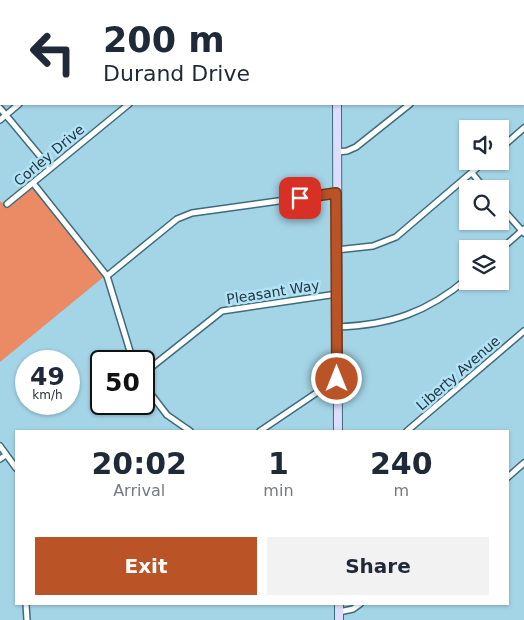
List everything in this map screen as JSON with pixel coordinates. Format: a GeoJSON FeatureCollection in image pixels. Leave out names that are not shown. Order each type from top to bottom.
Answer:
{"type":"FeatureCollection","features":[{"type":"Feature","properties":{"kind":"main road"},"geometry":{"type":"LineString","coordinates":[[337,105],[338,430]]}},
{"type":"Feature","properties":{"kind":"street"},"geometry":{"type":"LineString","coordinates":[[0,120],[18,105]]}},
{"type":"Feature","properties":{"kind":"street","name":"Corley Drive"},"geometry":{"type":"LineString","coordinates":[[7,204],[128,105]]}},
{"type":"Feature","properties":{"kind":"street"},"geometry":{"type":"LineString","coordinates":[[337,152],[347,151],[356,147],[409,105]]}},
{"type":"Feature","properties":{"kind":"street"},"geometry":{"type":"LineString","coordinates":[[0,108],[50,168]]}},
{"type":"Feature","properties":{"kind":"street"},"geometry":{"type":"LineString","coordinates":[[509,141],[524,128]]}},
{"type":"Feature","properties":{"kind":"street"},"geometry":{"type":"LineString","coordinates":[[336,250],[373,246],[396,236],[475,170]]}},
{"type":"Feature","properties":{"kind":"street"},"geometry":{"type":"LineString","coordinates":[[472,173],[478,180]]}},
{"type":"Feature","properties":{"kind":"street"},"geometry":{"type":"LineString","coordinates":[[32,183],[106,276],[130,350]]}},
{"type":"Feature","properties":{"kind":"street"},"geometry":{"type":"LineString","coordinates":[[106,276],[184,215],[336,193]]}},
{"type":"Feature","properties":{"kind":"street"},"geometry":{"type":"LineString","coordinates":[[509,216],[523,231],[509,243]]}},
{"type":"Feature","properties":{"kind":"street"},"geometry":{"type":"LineString","coordinates":[[337,327],[370,325],[408,315],[435,302],[459,285]]}},
{"type":"Feature","properties":{"kind":"street","name":"Pleasant Way"},"geometry":{"type":"LineString","coordinates":[[155,364],[222,311],[337,294]]}},
{"type":"Feature","properties":{"kind":"street","name":"Liberty Avenue"},"geometry":{"type":"LineString","coordinates":[[408,430],[524,331]]}},
{"type":"Feature","properties":{"kind":"street"},"geometry":{"type":"LineString","coordinates":[[261,430],[337,379]]}},
{"type":"Feature","properties":{"kind":"street"},"geometry":{"type":"LineString","coordinates":[[155,399],[167,415],[189,430]]}},
{"type":"Feature","properties":{"kind":"street"},"geometry":{"type":"LineString","coordinates":[[0,446],[15,467]]}},
{"type":"Feature","properties":{"kind":"street"},"geometry":{"type":"LineString","coordinates":[[0,459],[6,455]]}},
{"type":"Feature","properties":{"kind":"street"},"geometry":{"type":"LineString","coordinates":[[509,476],[524,463]]}},
{"type":"Feature","properties":{"kind":"street"},"geometry":{"type":"LineString","coordinates":[[26,605],[27,620]]}},
{"type":"Feature","properties":{"kind":"street"},"geometry":{"type":"LineString","coordinates":[[339,612],[353,609],[359,605]]}},
{"type":"Feature","properties":{"kind":"shaded area"},"geometry":{"type":"Polygon","coordinates":[[[33,185],[106,275],[0,362],[0,201],[6,206],[33,185]]]}},
{"type":"Feature","properties":{"kind":"route"},"geometry":{"type":"LineString","coordinates":[[300,198],[336,193],[337,379]]}}]}
